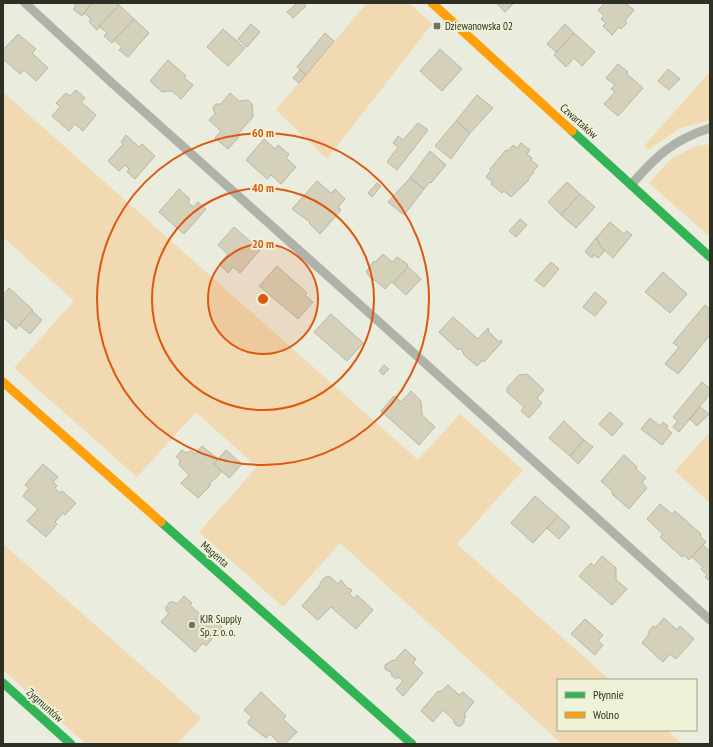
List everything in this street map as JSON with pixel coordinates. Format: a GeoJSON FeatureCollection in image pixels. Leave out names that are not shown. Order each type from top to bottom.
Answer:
{"type":"FeatureCollection","features":[{"type":"Feature","properties":{"kind":"street","name":"Czwartaków"},"geometry":{"type":"LineString","coordinates":[[432,3],[710,257]]}},
{"type":"Feature","properties":{"kind":"street","name":"Magenta"},"geometry":{"type":"LineString","coordinates":[[3,382],[412,744]]}},
{"type":"Feature","properties":{"kind":"street","name":"Zygmuntów"},"geometry":{"type":"LineString","coordinates":[[3,683],[71,744]]}},
{"type":"Feature","properties":{"kind":"lane"},"geometry":{"type":"LineString","coordinates":[[25,3],[710,620]]}},
{"type":"Feature","properties":{"kind":"lane"},"geometry":{"type":"LineString","coordinates":[[630,185],[652,160],[664,151],[692,134],[710,128]]}},
{"type":"Feature","properties":{"kind":"shaded area"},"geometry":{"type":"Polygon","coordinates":[[[367,3],[409,3],[432,24],[327,159],[276,110],[367,3]]]}},
{"type":"Feature","properties":{"kind":"shaded area"},"geometry":{"type":"Polygon","coordinates":[[[710,72],[710,120],[680,128],[648,150],[644,146],[710,72]]]}},
{"type":"Feature","properties":{"kind":"shaded area"},"geometry":{"type":"Polygon","coordinates":[[[3,92],[418,460],[460,414],[523,470],[457,544],[609,679],[557,679],[557,731],[668,731],[682,744],[562,744],[340,543],[283,607],[199,532],[257,467],[196,412],[137,477],[14,368],[74,301],[3,237],[3,92]]]}},
{"type":"Feature","properties":{"kind":"shaded area"},"geometry":{"type":"Polygon","coordinates":[[[710,144],[710,237],[649,183],[671,159],[694,147],[710,144]]]}},
{"type":"Feature","properties":{"kind":"shaded area"},"geometry":{"type":"Polygon","coordinates":[[[710,432],[710,503],[675,471],[710,432]]]}},
{"type":"Feature","properties":{"kind":"shaded area"},"geometry":{"type":"Polygon","coordinates":[[[3,544],[201,718],[177,744],[86,744],[3,670],[3,544]]]}},
{"type":"Feature","properties":{"kind":"building"},"geometry":{"type":"Polygon","coordinates":[[[73,3],[92,3],[82,16],[73,9],[76,6],[73,3]]]}},
{"type":"Feature","properties":{"kind":"building"},"geometry":{"type":"Polygon","coordinates":[[[92,3],[116,3],[119,5],[97,30],[89,22],[91,19],[84,13],[92,3]]]}},
{"type":"Feature","properties":{"kind":"building"},"geometry":{"type":"Polygon","coordinates":[[[297,3],[303,3],[306,6],[293,18],[287,12],[297,3]]]}},
{"type":"Feature","properties":{"kind":"building"},"geometry":{"type":"Polygon","coordinates":[[[496,3],[514,3],[505,12],[496,3]]]}},
{"type":"Feature","properties":{"kind":"building"},"geometry":{"type":"Polygon","coordinates":[[[605,3],[625,3],[634,10],[625,21],[627,23],[621,29],[619,27],[612,35],[603,26],[606,23],[601,19],[604,16],[598,10],[605,3]]]}},
{"type":"Feature","properties":{"kind":"building"},"geometry":{"type":"Polygon","coordinates":[[[119,5],[134,19],[112,43],[104,36],[107,33],[99,26],[119,5]]]}},
{"type":"Feature","properties":{"kind":"building"},"geometry":{"type":"Polygon","coordinates":[[[134,19],[149,33],[128,57],[119,50],[122,47],[114,40],[134,19]]]}},
{"type":"Feature","properties":{"kind":"building"},"geometry":{"type":"Polygon","coordinates":[[[251,24],[260,32],[247,47],[238,39],[251,24]]]}},
{"type":"Feature","properties":{"kind":"building"},"geometry":{"type":"Polygon","coordinates":[[[565,24],[574,33],[556,52],[547,44],[565,24]]]}},
{"type":"Feature","properties":{"kind":"building"},"geometry":{"type":"Polygon","coordinates":[[[223,29],[245,48],[228,66],[207,47],[223,29]]]}},
{"type":"Feature","properties":{"kind":"building"},"geometry":{"type":"Polygon","coordinates":[[[325,33],[334,41],[306,75],[297,67],[325,33]]]}},
{"type":"Feature","properties":{"kind":"building"},"geometry":{"type":"Polygon","coordinates":[[[574,33],[595,52],[582,66],[574,58],[566,67],[554,55],[574,33]]]}},
{"type":"Feature","properties":{"kind":"building"},"geometry":{"type":"Polygon","coordinates":[[[18,34],[36,49],[32,53],[48,68],[36,81],[24,70],[20,74],[3,59],[3,50],[18,34]]]}},
{"type":"Feature","properties":{"kind":"building"},"geometry":{"type":"Polygon","coordinates":[[[440,49],[462,69],[442,91],[420,71],[440,49]]]}},
{"type":"Feature","properties":{"kind":"building"},"geometry":{"type":"Polygon","coordinates":[[[168,60],[186,76],[184,78],[193,85],[181,99],[172,91],[162,92],[150,81],[168,60]]]}},
{"type":"Feature","properties":{"kind":"building"},"geometry":{"type":"Polygon","coordinates":[[[618,64],[643,88],[618,116],[604,104],[615,92],[611,89],[615,85],[606,78],[618,64]]]}},
{"type":"Feature","properties":{"kind":"building"},"geometry":{"type":"Polygon","coordinates":[[[668,69],[680,79],[669,90],[658,81],[668,69]]]}},
{"type":"Feature","properties":{"kind":"building"},"geometry":{"type":"Polygon","coordinates":[[[300,70],[306,75],[299,83],[293,78],[300,70]]]}},
{"type":"Feature","properties":{"kind":"building"},"geometry":{"type":"Polygon","coordinates":[[[76,90],[85,98],[81,102],[96,115],[83,131],[75,124],[69,131],[52,116],[60,107],[56,103],[66,93],[70,96],[76,90]]]}},
{"type":"Feature","properties":{"kind":"building"},"geometry":{"type":"Polygon","coordinates":[[[230,93],[239,101],[248,100],[252,104],[253,117],[237,135],[239,137],[228,149],[215,138],[221,131],[209,120],[215,114],[213,107],[216,104],[221,104],[230,93]]]}},
{"type":"Feature","properties":{"kind":"building"},"geometry":{"type":"Polygon","coordinates":[[[477,95],[493,108],[470,133],[456,121],[477,95]]]}},
{"type":"Feature","properties":{"kind":"building"},"geometry":{"type":"Polygon","coordinates":[[[456,121],[470,133],[451,159],[435,146],[456,121]]]}},
{"type":"Feature","properties":{"kind":"building"},"geometry":{"type":"Polygon","coordinates":[[[418,123],[428,130],[397,170],[387,162],[398,147],[393,143],[398,136],[403,140],[418,123]]]}},
{"type":"Feature","properties":{"kind":"building"},"geometry":{"type":"Polygon","coordinates":[[[126,135],[139,147],[142,144],[155,156],[135,179],[127,172],[129,169],[125,165],[119,171],[108,161],[123,144],[121,142],[126,135]]]}},
{"type":"Feature","properties":{"kind":"building"},"geometry":{"type":"Polygon","coordinates":[[[264,139],[275,149],[278,145],[289,154],[286,158],[296,167],[281,184],[271,175],[267,179],[246,160],[264,139]]]}},
{"type":"Feature","properties":{"kind":"building"},"geometry":{"type":"Polygon","coordinates":[[[521,143],[530,150],[527,154],[538,166],[533,171],[534,172],[528,179],[529,180],[511,197],[504,191],[502,193],[491,184],[493,182],[486,177],[491,170],[490,169],[506,150],[508,151],[513,145],[517,148],[521,143]]]}},
{"type":"Feature","properties":{"kind":"building"},"geometry":{"type":"Polygon","coordinates":[[[430,151],[446,165],[424,189],[410,178],[430,151]]]}},
{"type":"Feature","properties":{"kind":"building"},"geometry":{"type":"Polygon","coordinates":[[[410,178],[424,189],[404,215],[388,202],[410,178]]]}},
{"type":"Feature","properties":{"kind":"building"},"geometry":{"type":"Polygon","coordinates":[[[317,181],[331,193],[335,189],[345,199],[338,207],[341,210],[320,234],[309,223],[310,222],[292,209],[317,181]]]}},
{"type":"Feature","properties":{"kind":"building"},"geometry":{"type":"Polygon","coordinates":[[[567,182],[580,194],[561,215],[548,202],[567,182]]]}},
{"type":"Feature","properties":{"kind":"building"},"geometry":{"type":"Polygon","coordinates":[[[377,183],[381,186],[372,197],[368,193],[377,183]]]}},
{"type":"Feature","properties":{"kind":"building"},"geometry":{"type":"Polygon","coordinates":[[[179,189],[190,199],[188,202],[193,207],[198,202],[206,209],[184,234],[159,212],[179,189]]]}},
{"type":"Feature","properties":{"kind":"building"},"geometry":{"type":"Polygon","coordinates":[[[580,194],[595,207],[576,228],[561,215],[580,194]]]}},
{"type":"Feature","properties":{"kind":"building"},"geometry":{"type":"Polygon","coordinates":[[[520,219],[527,225],[516,237],[509,231],[520,219]]]}},
{"type":"Feature","properties":{"kind":"building"},"geometry":{"type":"Polygon","coordinates":[[[610,222],[624,234],[627,231],[632,235],[613,258],[601,247],[596,238],[610,222]]]}},
{"type":"Feature","properties":{"kind":"building"},"geometry":{"type":"Polygon","coordinates":[[[234,227],[260,250],[240,273],[233,267],[228,273],[219,264],[228,254],[218,245],[234,227]]]}},
{"type":"Feature","properties":{"kind":"building"},"geometry":{"type":"Polygon","coordinates":[[[596,238],[605,251],[598,258],[594,255],[592,258],[585,252],[596,238]]]}},
{"type":"Feature","properties":{"kind":"building"},"geometry":{"type":"Polygon","coordinates":[[[383,254],[392,262],[397,257],[407,264],[408,267],[385,289],[375,280],[372,280],[366,272],[373,262],[375,262],[383,254]]]}},
{"type":"Feature","properties":{"kind":"building"},"geometry":{"type":"Polygon","coordinates":[[[551,262],[559,269],[544,287],[535,280],[551,262]]]}},
{"type":"Feature","properties":{"kind":"building"},"geometry":{"type":"Polygon","coordinates":[[[277,266],[307,293],[305,295],[313,302],[298,319],[259,286],[277,266]]]}},
{"type":"Feature","properties":{"kind":"building"},"geometry":{"type":"Polygon","coordinates":[[[408,267],[421,279],[406,295],[393,283],[408,267]]]}},
{"type":"Feature","properties":{"kind":"building"},"geometry":{"type":"Polygon","coordinates":[[[663,272],[687,294],[670,313],[645,292],[663,272]]]}},
{"type":"Feature","properties":{"kind":"building"},"geometry":{"type":"Polygon","coordinates":[[[9,288],[33,310],[16,329],[3,317],[3,295],[9,288]]]}},
{"type":"Feature","properties":{"kind":"building"},"geometry":{"type":"Polygon","coordinates":[[[595,292],[607,302],[595,316],[583,307],[595,292]]]}},
{"type":"Feature","properties":{"kind":"building"},"geometry":{"type":"Polygon","coordinates":[[[705,305],[710,309],[710,312],[707,315],[710,317],[710,335],[678,374],[665,364],[679,347],[673,343],[705,305]]]}},
{"type":"Feature","properties":{"kind":"building"},"geometry":{"type":"Polygon","coordinates":[[[32,311],[42,320],[30,334],[19,325],[32,311]]]}},
{"type":"Feature","properties":{"kind":"building"},"geometry":{"type":"Polygon","coordinates":[[[331,314],[363,343],[347,361],[314,332],[331,314]]]}},
{"type":"Feature","properties":{"kind":"building"},"geometry":{"type":"Polygon","coordinates":[[[453,317],[478,339],[488,328],[488,331],[499,342],[501,340],[502,342],[484,362],[483,360],[477,366],[463,354],[464,353],[459,348],[458,350],[439,332],[453,317]]]}},
{"type":"Feature","properties":{"kind":"building"},"geometry":{"type":"Polygon","coordinates":[[[384,365],[389,369],[383,375],[379,371],[384,365]]]}},
{"type":"Feature","properties":{"kind":"building"},"geometry":{"type":"Polygon","coordinates":[[[527,374],[544,390],[537,398],[542,403],[529,418],[521,411],[524,407],[507,392],[507,388],[519,375],[527,374]]]}},
{"type":"Feature","properties":{"kind":"building"},"geometry":{"type":"Polygon","coordinates":[[[702,382],[710,389],[710,394],[679,432],[673,427],[678,421],[673,417],[702,382]]]}},
{"type":"Feature","properties":{"kind":"building"},"geometry":{"type":"Polygon","coordinates":[[[411,391],[421,401],[422,415],[435,427],[419,445],[381,411],[394,396],[401,402],[411,391]]]}},
{"type":"Feature","properties":{"kind":"building"},"geometry":{"type":"Polygon","coordinates":[[[700,407],[709,414],[697,426],[690,419],[700,407]]]}},
{"type":"Feature","properties":{"kind":"building"},"geometry":{"type":"Polygon","coordinates":[[[610,412],[623,424],[612,436],[599,424],[610,412]]]}},
{"type":"Feature","properties":{"kind":"building"},"geometry":{"type":"Polygon","coordinates":[[[650,418],[660,426],[663,422],[668,426],[666,428],[672,433],[662,445],[641,429],[650,418]]]}},
{"type":"Feature","properties":{"kind":"building"},"geometry":{"type":"Polygon","coordinates":[[[564,421],[584,440],[570,456],[549,438],[564,421]]]}},
{"type":"Feature","properties":{"kind":"building"},"geometry":{"type":"Polygon","coordinates":[[[584,440],[593,447],[578,464],[570,456],[584,440]]]}},
{"type":"Feature","properties":{"kind":"building"},"geometry":{"type":"Polygon","coordinates":[[[202,446],[218,459],[214,464],[222,471],[198,498],[181,483],[189,475],[179,465],[180,460],[176,457],[182,450],[186,453],[191,451],[195,454],[202,446]]]}},
{"type":"Feature","properties":{"kind":"building"},"geometry":{"type":"Polygon","coordinates":[[[226,450],[242,464],[229,478],[214,464],[226,450]]]}},
{"type":"Feature","properties":{"kind":"building"},"geometry":{"type":"Polygon","coordinates":[[[624,455],[646,478],[642,482],[647,488],[629,509],[612,494],[613,492],[601,481],[624,455]]]}},
{"type":"Feature","properties":{"kind":"building"},"geometry":{"type":"Polygon","coordinates":[[[43,464],[58,477],[53,482],[57,486],[55,488],[60,493],[62,491],[76,503],[65,515],[63,513],[55,522],[57,524],[46,537],[27,521],[38,509],[23,496],[29,488],[25,485],[43,464]]]}},
{"type":"Feature","properties":{"kind":"building"},"geometry":{"type":"Polygon","coordinates":[[[535,496],[558,516],[533,543],[511,523],[535,496]]]}},
{"type":"Feature","properties":{"kind":"building"},"geometry":{"type":"Polygon","coordinates":[[[660,504],[672,514],[675,511],[701,534],[700,536],[706,542],[689,560],[684,555],[682,557],[660,537],[663,534],[647,519],[660,504]]]}},
{"type":"Feature","properties":{"kind":"building"},"geometry":{"type":"Polygon","coordinates":[[[558,516],[570,527],[559,539],[547,528],[558,516]]]}},
{"type":"Feature","properties":{"kind":"building"},"geometry":{"type":"Polygon","coordinates":[[[703,545],[710,551],[710,581],[705,577],[707,575],[701,569],[703,567],[692,557],[703,545]]]}},
{"type":"Feature","properties":{"kind":"building"},"geometry":{"type":"Polygon","coordinates":[[[602,556],[616,568],[616,580],[627,589],[612,605],[579,576],[591,563],[594,566],[602,556]]]}},
{"type":"Feature","properties":{"kind":"building"},"geometry":{"type":"Polygon","coordinates":[[[329,576],[338,584],[341,580],[348,589],[349,588],[352,590],[349,594],[354,598],[357,595],[373,610],[356,629],[331,607],[318,620],[302,606],[324,578],[329,576]]]}},
{"type":"Feature","properties":{"kind":"building","name":"KJR Supply Sp. z. o. o."},"geometry":{"type":"Polygon","coordinates":[[[184,596],[192,603],[190,605],[204,618],[208,614],[222,627],[206,646],[203,643],[195,652],[161,622],[169,613],[166,611],[166,607],[170,602],[177,604],[184,596]]]}},
{"type":"Feature","properties":{"kind":"building"},"geometry":{"type":"Polygon","coordinates":[[[664,618],[677,630],[680,626],[694,639],[676,659],[670,654],[663,662],[642,643],[653,626],[656,627],[664,618]]]}},
{"type":"Feature","properties":{"kind":"building"},"geometry":{"type":"Polygon","coordinates":[[[585,619],[603,635],[598,641],[603,645],[595,655],[571,634],[585,619]]]}},
{"type":"Feature","properties":{"kind":"building"},"geometry":{"type":"Polygon","coordinates":[[[405,649],[416,659],[413,663],[423,673],[403,696],[396,689],[403,681],[398,677],[396,679],[391,675],[392,673],[385,669],[385,665],[393,660],[394,661],[405,649]]]}},
{"type":"Feature","properties":{"kind":"building"},"geometry":{"type":"Polygon","coordinates":[[[448,685],[459,695],[463,692],[474,702],[464,714],[466,716],[461,726],[457,726],[454,723],[454,720],[443,710],[433,722],[421,711],[438,691],[440,692],[448,685]]]}},
{"type":"Feature","properties":{"kind":"building"},"geometry":{"type":"Polygon","coordinates":[[[261,692],[286,716],[283,719],[297,732],[285,744],[280,744],[270,734],[266,738],[248,724],[248,721],[252,717],[244,710],[261,692]]]}},
{"type":"Feature","properties":{"kind":"traffic: fast"},"geometry":{"type":"LineString","coordinates":[[572,131],[710,257]]}},
{"type":"Feature","properties":{"kind":"traffic: fast"},"geometry":{"type":"LineString","coordinates":[[161,522],[412,744]]}},
{"type":"Feature","properties":{"kind":"traffic: fast"},"geometry":{"type":"LineString","coordinates":[[3,683],[71,744]]}},
{"type":"Feature","properties":{"kind":"traffic: slow"},"geometry":{"type":"LineString","coordinates":[[432,3],[572,131]]}},
{"type":"Feature","properties":{"kind":"traffic: slow"},"geometry":{"type":"LineString","coordinates":[[3,382],[161,522]]}},
{"type":"Feature","properties":{"kind":"place","name":"Dziewanowska 02"},"geometry":{"type":"Point","coordinates":[437,26]}},
{"type":"Feature","properties":{"kind":"place","name":"KJR Supply Sp. z. o. o."},"geometry":{"type":"Point","coordinates":[192,625]}}]}
